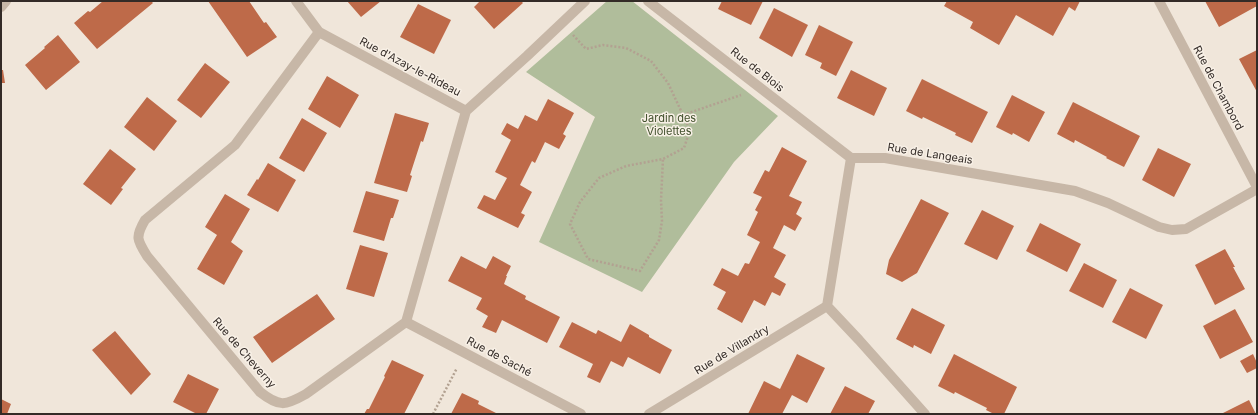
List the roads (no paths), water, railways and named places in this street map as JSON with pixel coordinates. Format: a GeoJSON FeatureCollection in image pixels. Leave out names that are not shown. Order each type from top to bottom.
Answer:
{"type":"FeatureCollection","features":[{"type":"Feature","properties":{"kind":"street"},"geometry":{"type":"LineString","coordinates":[[1,7],[6,1]]}},
{"type":"Feature","properties":{"kind":"street","name":"Rue d'Azay-le-Rideau"},"geometry":{"type":"LineString","coordinates":[[296,1],[319,32],[466,111],[585,1]]}},
{"type":"Feature","properties":{"kind":"street","name":"Rue de Blois"},"geometry":{"type":"LineString","coordinates":[[648,1],[851,158]]}},
{"type":"Feature","properties":{"kind":"street","name":"Rue de Chambord"},"geometry":{"type":"LineString","coordinates":[[1159,1],[1257,188]]}},
{"type":"Feature","properties":{"kind":"street","name":"Rue de Cheverny"},"geometry":{"type":"LineString","coordinates":[[319,32],[236,145],[145,220],[139,231],[139,243],[147,256],[260,392],[270,401],[280,404],[294,401],[306,394],[406,322]]}},
{"type":"Feature","properties":{"kind":"street"},"geometry":{"type":"LineString","coordinates":[[406,322],[466,111]]}},
{"type":"Feature","properties":{"kind":"street"},"geometry":{"type":"LineString","coordinates":[[851,158],[827,306],[925,414]]}},
{"type":"Feature","properties":{"kind":"street","name":"Rue de Langeais"},"geometry":{"type":"LineString","coordinates":[[851,158],[885,158],[1075,191],[1108,203],[1159,227],[1172,230],[1186,229],[1257,188]]}},
{"type":"Feature","properties":{"kind":"street","name":"Rue de Villandry"},"geometry":{"type":"LineString","coordinates":[[649,414],[827,306]]}},
{"type":"Feature","properties":{"kind":"street","name":"Rue de Saché"},"geometry":{"type":"LineString","coordinates":[[406,322],[581,414]]}},
{"type":"Feature","properties":{"kind":"park label","name":"Jardin des Violettes"},"geometry":{"type":"Point","coordinates":[669,125]}}]}
